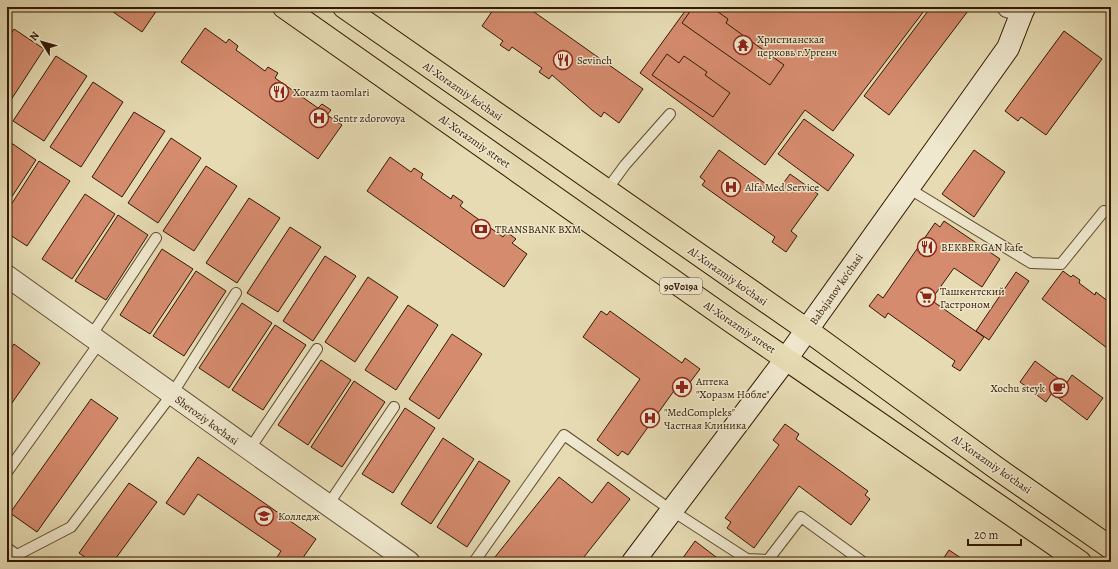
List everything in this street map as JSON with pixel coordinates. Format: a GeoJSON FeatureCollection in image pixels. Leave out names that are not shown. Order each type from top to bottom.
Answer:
{"type":"FeatureCollection","features":[{"type":"Feature","properties":{"kind":"main road","name":"Al-Xorazmiy street"},"geometry":{"type":"LineString","coordinates":[[284,7],[732,322],[1080,562]]}},
{"type":"Feature","properties":{"kind":"main road","name":"Al-Xorazmiy ko’chasi"},"geometry":{"type":"LineString","coordinates":[[344,7],[807,330],[995,467],[1111,548]]}},
{"type":"Feature","properties":{"kind":"street","name":"Babajanov ko'chasi"},"geometry":{"type":"LineString","coordinates":[[633,562],[786,359],[1008,48],[1018,8]]}},
{"type":"Feature","properties":{"kind":"street","name":"Sheroziy kochasi"},"geometry":{"type":"LineString","coordinates":[[7,276],[249,450],[409,562]]}},
{"type":"Feature","properties":{"kind":"lane"},"geometry":{"type":"LineString","coordinates":[[606,191],[625,165],[670,114]]}},
{"type":"Feature","properties":{"kind":"lane"},"geometry":{"type":"LineString","coordinates":[[908,188],[1030,263],[1061,264],[1104,211]]}},
{"type":"Feature","properties":{"kind":"lane"},"geometry":{"type":"LineString","coordinates":[[7,472],[95,339],[156,238]]}},
{"type":"Feature","properties":{"kind":"lane"},"geometry":{"type":"LineString","coordinates":[[7,548],[17,555],[71,527],[172,394],[236,293]]}},
{"type":"Feature","properties":{"kind":"lane"},"geometry":{"type":"LineString","coordinates":[[249,450],[317,349]]}},
{"type":"Feature","properties":{"kind":"lane"},"geometry":{"type":"LineString","coordinates":[[328,506],[394,407]]}},
{"type":"Feature","properties":{"kind":"lane"},"geometry":{"type":"LineString","coordinates":[[474,562],[564,435],[671,510],[748,559],[768,560],[801,516],[863,562]]}},
{"type":"Feature","properties":{"kind":"building"},"geometry":{"type":"Polygon","coordinates":[[[106,7],[159,7],[142,32],[106,7]]]}},
{"type":"Feature","properties":{"kind":"building"},"geometry":{"type":"Polygon","coordinates":[[[495,7],[527,7],[643,89],[619,123],[604,112],[601,117],[552,75],[549,79],[539,72],[542,68],[512,47],[509,51],[500,45],[503,41],[482,26],[495,7]]]}},
{"type":"Feature","properties":{"kind":"building"},"geometry":{"type":"Polygon","coordinates":[[[688,7],[927,7],[833,131],[805,110],[765,165],[640,73],[688,7]]]}},
{"type":"Feature","properties":{"kind":"building"},"geometry":{"type":"Polygon","coordinates":[[[693,7],[711,7],[728,19],[726,23],[784,65],[770,85],[682,23],[693,7]]]}},
{"type":"Feature","properties":{"kind":"building"},"geometry":{"type":"Polygon","coordinates":[[[931,7],[963,7],[968,11],[889,115],[864,96],[931,7]]]}},
{"type":"Feature","properties":{"kind":"building"},"geometry":{"type":"Polygon","coordinates":[[[205,28],[226,43],[229,39],[238,46],[236,50],[265,71],[268,67],[278,73],[275,78],[318,108],[322,104],[331,110],[327,115],[342,125],[318,159],[181,62],[205,28]]]}},
{"type":"Feature","properties":{"kind":"building"},"geometry":{"type":"Polygon","coordinates":[[[14,29],[44,49],[7,106],[7,40],[14,29]]]}},
{"type":"Feature","properties":{"kind":"building"},"geometry":{"type":"Polygon","coordinates":[[[1064,31],[1102,59],[1046,135],[1021,117],[1018,121],[1005,111],[1064,31]]]}},
{"type":"Feature","properties":{"kind":"building"},"geometry":{"type":"Polygon","coordinates":[[[667,54],[679,63],[684,56],[707,72],[705,75],[730,93],[713,117],[652,75],[667,54]]]}},
{"type":"Feature","properties":{"kind":"building"},"geometry":{"type":"Polygon","coordinates":[[[56,56],[87,76],[44,141],[13,121],[56,56]]]}},
{"type":"Feature","properties":{"kind":"building"},"geometry":{"type":"Polygon","coordinates":[[[93,82],[123,102],[81,167],[50,147],[93,82]]]}},
{"type":"Feature","properties":{"kind":"building"},"geometry":{"type":"Polygon","coordinates":[[[134,112],[165,131],[122,197],[92,177],[134,112]]]}},
{"type":"Feature","properties":{"kind":"building"},"geometry":{"type":"Polygon","coordinates":[[[804,119],[854,155],[828,191],[778,154],[804,119]]]}},
{"type":"Feature","properties":{"kind":"building"},"geometry":{"type":"Polygon","coordinates":[[[171,138],[201,158],[158,223],[128,203],[171,138]]]}},
{"type":"Feature","properties":{"kind":"building"},"geometry":{"type":"Polygon","coordinates":[[[7,140],[36,160],[7,204],[7,140]]]}},
{"type":"Feature","properties":{"kind":"building"},"geometry":{"type":"Polygon","coordinates":[[[719,150],[777,192],[790,174],[818,194],[791,231],[797,236],[786,252],[772,242],[775,237],[702,185],[705,181],[700,177],[719,150]]]}},
{"type":"Feature","properties":{"kind":"building"},"geometry":{"type":"Polygon","coordinates":[[[974,150],[1005,172],[974,217],[942,194],[974,150]]]}},
{"type":"Feature","properties":{"kind":"building"},"geometry":{"type":"Polygon","coordinates":[[[390,157],[411,172],[414,168],[423,174],[421,178],[451,199],[453,195],[463,202],[460,206],[503,237],[507,232],[516,239],[512,243],[527,254],[504,287],[367,191],[390,157]]]}},
{"type":"Feature","properties":{"kind":"building"},"geometry":{"type":"Polygon","coordinates":[[[39,161],[70,181],[27,246],[7,233],[7,211],[39,161]]]}},
{"type":"Feature","properties":{"kind":"building"},"geometry":{"type":"Polygon","coordinates":[[[206,166],[237,186],[194,251],[163,231],[206,166]]]}},
{"type":"Feature","properties":{"kind":"building"},"geometry":{"type":"Polygon","coordinates":[[[85,194],[115,214],[72,279],[42,259],[85,194]]]}},
{"type":"Feature","properties":{"kind":"building"},"geometry":{"type":"Polygon","coordinates":[[[249,198],[280,218],[237,283],[206,263],[249,198]]]}},
{"type":"Feature","properties":{"kind":"building"},"geometry":{"type":"Polygon","coordinates":[[[118,215],[148,235],[106,300],[75,281],[118,215]]]}},
{"type":"Feature","properties":{"kind":"building"},"geometry":{"type":"Polygon","coordinates":[[[944,221],[1000,259],[982,287],[954,268],[931,300],[984,337],[960,371],[952,366],[955,361],[888,313],[885,318],[869,306],[878,294],[883,298],[935,223],[940,227],[944,221]]]}},
{"type":"Feature","properties":{"kind":"building"},"geometry":{"type":"Polygon","coordinates":[[[290,227],[321,247],[278,312],[247,293],[290,227]]]}},
{"type":"Feature","properties":{"kind":"building"},"geometry":{"type":"Polygon","coordinates":[[[162,249],[193,269],[150,334],[120,315],[162,249]]]}},
{"type":"Feature","properties":{"kind":"building"},"geometry":{"type":"Polygon","coordinates":[[[325,256],[356,276],[313,341],[283,321],[325,256]]]}},
{"type":"Feature","properties":{"kind":"building"},"geometry":{"type":"Polygon","coordinates":[[[196,271],[226,291],[184,356],[153,336],[196,271]]]}},
{"type":"Feature","properties":{"kind":"building"},"geometry":{"type":"Polygon","coordinates":[[[1063,271],[1071,277],[1073,275],[1080,280],[1079,283],[1095,295],[1096,292],[1109,302],[1108,304],[1111,307],[1111,351],[1042,299],[1063,271]]]}},
{"type":"Feature","properties":{"kind":"building"},"geometry":{"type":"Polygon","coordinates":[[[1016,272],[1029,281],[989,340],[976,331],[1016,272]]]}},
{"type":"Feature","properties":{"kind":"building"},"geometry":{"type":"Polygon","coordinates":[[[368,277],[398,297],[355,362],[325,342],[368,277]]]}},
{"type":"Feature","properties":{"kind":"building"},"geometry":{"type":"Polygon","coordinates":[[[242,303],[272,323],[229,388],[199,368],[242,303]]]}},
{"type":"Feature","properties":{"kind":"building"},"geometry":{"type":"Polygon","coordinates":[[[408,305],[438,325],[396,390],[365,370],[408,305]]]}},
{"type":"Feature","properties":{"kind":"building"},"geometry":{"type":"Polygon","coordinates":[[[601,311],[607,315],[610,311],[682,363],[685,358],[700,369],[688,385],[681,381],[628,455],[622,451],[618,456],[597,440],[640,379],[583,337],[601,311]]]}},
{"type":"Feature","properties":{"kind":"building"},"geometry":{"type":"Polygon","coordinates":[[[275,325],[306,345],[263,410],[232,390],[275,325]]]}},
{"type":"Feature","properties":{"kind":"building"},"geometry":{"type":"Polygon","coordinates":[[[452,334],[482,354],[439,419],[409,399],[452,334]]]}},
{"type":"Feature","properties":{"kind":"building"},"geometry":{"type":"Polygon","coordinates":[[[14,344],[40,363],[7,410],[7,354],[14,344]]]}},
{"type":"Feature","properties":{"kind":"building"},"geometry":{"type":"Polygon","coordinates":[[[321,360],[351,380],[308,445],[278,425],[321,360]]]}},
{"type":"Feature","properties":{"kind":"building","name":"Xochu steyk"},"geometry":{"type":"Polygon","coordinates":[[[1035,361],[1066,384],[1072,375],[1103,398],[1087,420],[1052,393],[1046,402],[1020,382],[1035,361]]]}},
{"type":"Feature","properties":{"kind":"building"},"geometry":{"type":"Polygon","coordinates":[[[354,381],[385,402],[342,467],[311,447],[354,381]]]}},
{"type":"Feature","properties":{"kind":"building"},"geometry":{"type":"Polygon","coordinates":[[[91,399],[118,418],[37,532],[10,513],[91,399]]]}},
{"type":"Feature","properties":{"kind":"building"},"geometry":{"type":"Polygon","coordinates":[[[405,408],[435,428],[393,493],[362,474],[405,408]]]}},
{"type":"Feature","properties":{"kind":"building"},"geometry":{"type":"Polygon","coordinates":[[[785,424],[799,434],[796,439],[868,491],[865,495],[870,499],[851,525],[799,486],[754,548],[727,528],[731,522],[725,518],[779,445],[773,440],[785,424]]]}},
{"type":"Feature","properties":{"kind":"building"},"geometry":{"type":"Polygon","coordinates":[[[443,438],[474,459],[431,524],[401,504],[443,438]]]}},
{"type":"Feature","properties":{"kind":"building"},"geometry":{"type":"Polygon","coordinates":[[[198,457],[316,539],[300,562],[274,562],[281,551],[198,494],[184,515],[166,503],[198,457]]]}},
{"type":"Feature","properties":{"kind":"building"},"geometry":{"type":"Polygon","coordinates":[[[479,461],[510,481],[467,547],[437,527],[479,461]]]}},
{"type":"Feature","properties":{"kind":"building"},"geometry":{"type":"Polygon","coordinates":[[[559,477],[592,503],[608,482],[630,499],[580,562],[491,562],[559,477]]]}},
{"type":"Feature","properties":{"kind":"building"},"geometry":{"type":"Polygon","coordinates":[[[129,483],[157,502],[113,562],[92,562],[79,553],[129,483]]]}},
{"type":"Feature","properties":{"kind":"building"},"geometry":{"type":"Polygon","coordinates":[[[695,541],[720,560],[718,562],[680,562],[695,541]]]}},
{"type":"Feature","properties":{"kind":"building"},"geometry":{"type":"Polygon","coordinates":[[[949,550],[967,562],[941,562],[949,550]]]}},
{"type":"Feature","properties":{"kind":"place","name":"Христианская церковь г.Ургенч"},"geometry":{"type":"Point","coordinates":[743,45]}},
{"type":"Feature","properties":{"kind":"place","name":"Sevinch"},"geometry":{"type":"Point","coordinates":[563,60]}},
{"type":"Feature","properties":{"kind":"place","name":"Xorazm taomlari"},"geometry":{"type":"Point","coordinates":[279,92]}},
{"type":"Feature","properties":{"kind":"place","name":"Sentr zdorovoya"},"geometry":{"type":"Point","coordinates":[319,118]}},
{"type":"Feature","properties":{"kind":"place","name":"Alfa Med Service"},"geometry":{"type":"Point","coordinates":[731,187]}},
{"type":"Feature","properties":{"kind":"place","name":"TRANSBANK BXM"},"geometry":{"type":"Point","coordinates":[481,229]}},
{"type":"Feature","properties":{"kind":"place","name":"BEKBERGAN kafe"},"geometry":{"type":"Point","coordinates":[927,247]}},
{"type":"Feature","properties":{"kind":"place","name":"Ташкентский Гастроном"},"geometry":{"type":"Point","coordinates":[926,297]}},
{"type":"Feature","properties":{"kind":"place","name":"Аптека \"Хоразм Нобле\""},"geometry":{"type":"Point","coordinates":[682,387]}},
{"type":"Feature","properties":{"kind":"place","name":"Xochu steyk"},"geometry":{"type":"Point","coordinates":[1059,388]}},
{"type":"Feature","properties":{"kind":"place","name":"\"MedCompleks\" Частная Клиника"},"geometry":{"type":"Point","coordinates":[650,418]}},
{"type":"Feature","properties":{"kind":"place","name":"Колледж"},"geometry":{"type":"Point","coordinates":[264,516]}}]}
